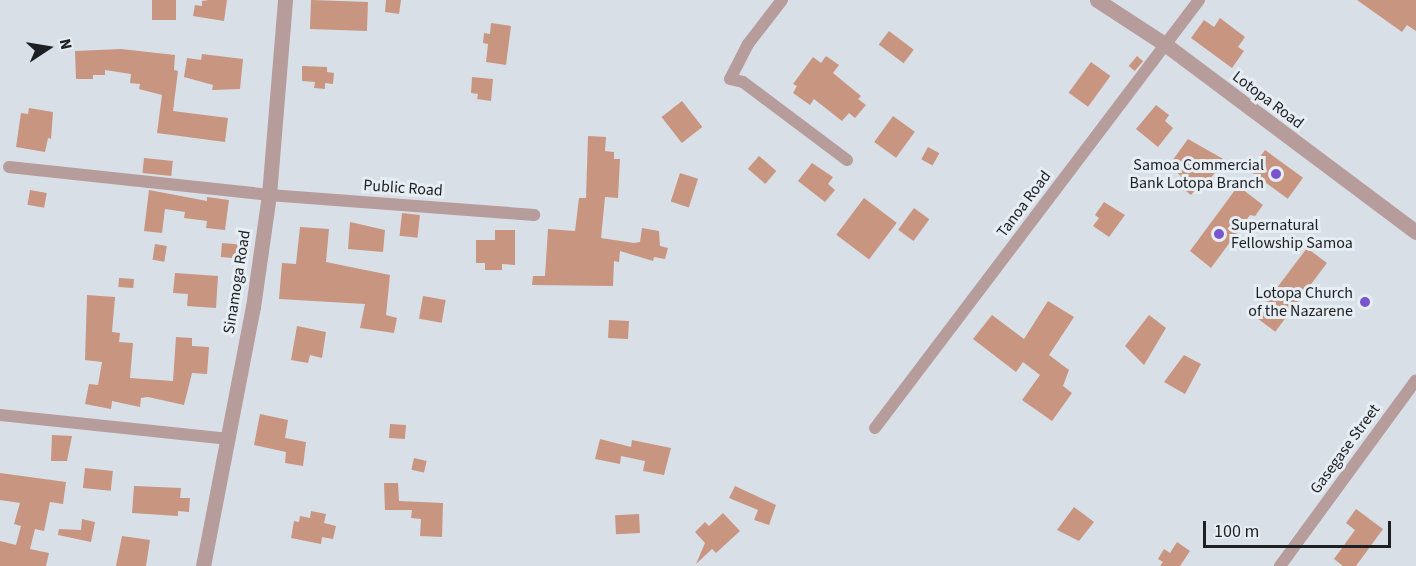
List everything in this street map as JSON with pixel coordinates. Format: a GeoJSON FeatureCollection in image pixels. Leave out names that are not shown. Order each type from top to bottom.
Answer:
{"type":"FeatureCollection","features":[{"type":"Feature","properties":{"kind":"street","name":"Sinamoga Road"},"geometry":{"type":"LineString","coordinates":[[202,566],[253,307],[269,195],[285,0]]}},
{"type":"Feature","properties":{"kind":"street"},"geometry":{"type":"LineString","coordinates":[[782,0],[748,44],[730,79],[743,82],[847,160]]}},
{"type":"Feature","properties":{"kind":"street","name":"Lotopa Road"},"geometry":{"type":"LineString","coordinates":[[1097,0],[1166,45],[1416,232]]}},
{"type":"Feature","properties":{"kind":"street","name":"Tanoa Road"},"geometry":{"type":"LineString","coordinates":[[875,428],[1199,0]]}},
{"type":"Feature","properties":{"kind":"street","name":"Public Road"},"geometry":{"type":"LineString","coordinates":[[9,167],[269,195],[534,215]]}},
{"type":"Feature","properties":{"kind":"street","name":"Gasegase Street"},"geometry":{"type":"LineString","coordinates":[[1280,566],[1416,380]]}},
{"type":"Feature","properties":{"kind":"street"},"geometry":{"type":"LineString","coordinates":[[0,415],[227,439]]}},
{"type":"Feature","properties":{"kind":"building"},"geometry":{"type":"Polygon","coordinates":[[[152,0],[176,0],[176,20],[152,20],[152,0]]]}},
{"type":"Feature","properties":{"kind":"building"},"geometry":{"type":"Polygon","coordinates":[[[227,0],[224,21],[193,16],[195,5],[202,6],[202,1],[227,0]]]}},
{"type":"Feature","properties":{"kind":"building"},"geometry":{"type":"Polygon","coordinates":[[[311,0],[368,2],[367,31],[310,29],[311,0]]]}},
{"type":"Feature","properties":{"kind":"building"},"geometry":{"type":"Polygon","coordinates":[[[386,0],[401,0],[399,14],[385,12],[386,0]]]}},
{"type":"Feature","properties":{"kind":"building"},"geometry":{"type":"Polygon","coordinates":[[[1357,0],[1416,0],[1416,31],[1407,25],[1402,32],[1357,0]]]}},
{"type":"Feature","properties":{"kind":"building"},"geometry":{"type":"Polygon","coordinates":[[[1220,18],[1245,37],[1238,47],[1244,51],[1232,68],[1191,38],[1204,20],[1214,27],[1220,18]]]}},
{"type":"Feature","properties":{"kind":"building"},"geometry":{"type":"Polygon","coordinates":[[[491,23],[511,26],[506,65],[486,62],[488,44],[483,43],[484,33],[490,34],[491,23]]]}},
{"type":"Feature","properties":{"kind":"building"},"geometry":{"type":"Polygon","coordinates":[[[889,31],[914,50],[904,63],[879,45],[889,31]]]}},
{"type":"Feature","properties":{"kind":"building"},"geometry":{"type":"Polygon","coordinates":[[[121,49],[175,55],[174,70],[178,71],[173,111],[228,118],[225,142],[157,133],[162,95],[139,89],[140,84],[130,83],[131,74],[105,70],[105,75],[93,75],[93,79],[76,79],[75,51],[121,49]]]}},
{"type":"Feature","properties":{"kind":"building"},"geometry":{"type":"Polygon","coordinates":[[[202,54],[243,59],[240,89],[212,90],[213,85],[184,77],[187,58],[201,60],[202,54]]]}},
{"type":"Feature","properties":{"kind":"building"},"geometry":{"type":"Polygon","coordinates":[[[826,56],[839,65],[833,73],[861,96],[858,99],[866,105],[855,118],[849,113],[842,121],[814,99],[810,105],[793,93],[797,86],[793,84],[813,57],[821,63],[826,56]]]}},
{"type":"Feature","properties":{"kind":"building"},"geometry":{"type":"Polygon","coordinates":[[[1137,56],[1143,61],[1135,71],[1129,66],[1137,56]]]}},
{"type":"Feature","properties":{"kind":"building"},"geometry":{"type":"Polygon","coordinates":[[[1091,62],[1110,76],[1088,107],[1069,93],[1091,62]]]}},
{"type":"Feature","properties":{"kind":"building"},"geometry":{"type":"Polygon","coordinates":[[[302,66],[327,67],[327,72],[334,73],[333,84],[325,83],[325,89],[314,88],[315,82],[302,81],[302,66]]]}},
{"type":"Feature","properties":{"kind":"building"},"geometry":{"type":"Polygon","coordinates":[[[472,77],[493,79],[491,101],[477,99],[478,94],[471,93],[472,77]]]}},
{"type":"Feature","properties":{"kind":"building"},"geometry":{"type":"Polygon","coordinates":[[[682,101],[702,127],[682,143],[662,117],[682,101]]]}},
{"type":"Feature","properties":{"kind":"building"},"geometry":{"type":"Polygon","coordinates":[[[1156,105],[1169,115],[1165,121],[1173,128],[1158,147],[1136,129],[1156,105]]]}},
{"type":"Feature","properties":{"kind":"building"},"geometry":{"type":"Polygon","coordinates":[[[29,108],[53,112],[51,139],[48,138],[45,152],[16,147],[21,113],[28,114],[29,108]]]}},
{"type":"Feature","properties":{"kind":"building"},"geometry":{"type":"Polygon","coordinates":[[[893,116],[915,132],[896,158],[874,142],[893,116]]]}},
{"type":"Feature","properties":{"kind":"building"},"geometry":{"type":"Polygon","coordinates":[[[588,136],[606,137],[605,151],[614,152],[614,159],[620,159],[618,198],[605,197],[601,238],[634,243],[640,242],[642,228],[659,231],[660,246],[668,248],[665,259],[654,257],[653,261],[620,251],[619,262],[614,261],[613,286],[532,285],[533,276],[545,276],[548,229],[575,231],[579,198],[586,198],[588,136]]]}},
{"type":"Feature","properties":{"kind":"building"},"geometry":{"type":"Polygon","coordinates":[[[1188,139],[1225,160],[1203,188],[1199,185],[1191,195],[1176,183],[1181,176],[1175,171],[1179,166],[1172,161],[1188,139]]]}},
{"type":"Feature","properties":{"kind":"building"},"geometry":{"type":"Polygon","coordinates":[[[928,147],[939,153],[933,166],[921,159],[928,147]]]}},
{"type":"Feature","properties":{"kind":"building","name":"Samoa Commercial Bank Lotopa Branch"},"geometry":{"type":"Polygon","coordinates":[[[1265,150],[1303,178],[1288,199],[1250,171],[1265,150]]]}},
{"type":"Feature","properties":{"kind":"building"},"geometry":{"type":"Polygon","coordinates":[[[759,156],[776,171],[765,184],[748,169],[759,156]]]}},
{"type":"Feature","properties":{"kind":"building"},"geometry":{"type":"Polygon","coordinates":[[[144,158],[173,161],[171,176],[142,173],[144,158]]]}},
{"type":"Feature","properties":{"kind":"building"},"geometry":{"type":"Polygon","coordinates":[[[812,163],[833,177],[828,184],[835,190],[825,202],[798,181],[812,163]]]}},
{"type":"Feature","properties":{"kind":"building"},"geometry":{"type":"Polygon","coordinates":[[[680,173],[698,179],[689,207],[671,202],[680,173]]]}},
{"type":"Feature","properties":{"kind":"building","name":"Supernatural Fellowship Samoa"},"geometry":{"type":"Polygon","coordinates":[[[1238,186],[1263,205],[1255,216],[1250,215],[1211,268],[1190,251],[1238,186]]]}},
{"type":"Feature","properties":{"kind":"building"},"geometry":{"type":"Polygon","coordinates":[[[30,190],[47,193],[44,208],[27,205],[30,190]]]}},
{"type":"Feature","properties":{"kind":"building"},"geometry":{"type":"Polygon","coordinates":[[[149,190],[207,201],[207,197],[229,200],[225,230],[206,228],[207,221],[184,218],[185,212],[165,209],[162,233],[144,231],[149,190]]]}},
{"type":"Feature","properties":{"kind":"building"},"geometry":{"type":"Polygon","coordinates":[[[864,198],[897,223],[869,259],[836,235],[864,198]]]}},
{"type":"Feature","properties":{"kind":"building"},"geometry":{"type":"Polygon","coordinates":[[[1104,202],[1125,215],[1109,237],[1093,226],[1099,218],[1095,215],[1104,202]]]}},
{"type":"Feature","properties":{"kind":"building"},"geometry":{"type":"Polygon","coordinates":[[[914,208],[929,219],[914,241],[898,230],[914,208]]]}},
{"type":"Feature","properties":{"kind":"building"},"geometry":{"type":"Polygon","coordinates":[[[402,213],[420,215],[417,238],[400,236],[402,213]]]}},
{"type":"Feature","properties":{"kind":"building"},"geometry":{"type":"Polygon","coordinates":[[[350,222],[385,230],[383,252],[348,249],[350,222]]]}},
{"type":"Feature","properties":{"kind":"building"},"geometry":{"type":"Polygon","coordinates":[[[300,227],[329,229],[326,262],[390,275],[386,315],[397,318],[394,333],[360,328],[365,304],[279,299],[282,263],[296,264],[300,227]]]}},
{"type":"Feature","properties":{"kind":"building"},"geometry":{"type":"Polygon","coordinates":[[[495,230],[515,230],[515,265],[502,264],[502,270],[485,270],[485,263],[476,263],[476,240],[495,240],[495,230]]]}},
{"type":"Feature","properties":{"kind":"building"},"geometry":{"type":"Polygon","coordinates":[[[222,243],[246,245],[245,259],[221,257],[222,243]]]}},
{"type":"Feature","properties":{"kind":"building"},"geometry":{"type":"Polygon","coordinates":[[[155,244],[167,246],[164,262],[152,260],[155,244]]]}},
{"type":"Feature","properties":{"kind":"building"},"geometry":{"type":"Polygon","coordinates":[[[1307,248],[1327,263],[1275,332],[1255,317],[1307,248]]]}},
{"type":"Feature","properties":{"kind":"building"},"geometry":{"type":"Polygon","coordinates":[[[175,273],[218,276],[216,308],[187,306],[188,294],[173,293],[175,273]]]}},
{"type":"Feature","properties":{"kind":"building"},"geometry":{"type":"Polygon","coordinates":[[[119,278],[134,279],[133,288],[118,287],[119,278]]]}},
{"type":"Feature","properties":{"kind":"building"},"geometry":{"type":"Polygon","coordinates":[[[87,295],[115,297],[112,332],[120,333],[119,342],[133,343],[130,378],[173,381],[176,337],[192,338],[192,346],[209,347],[207,374],[192,373],[184,405],[148,397],[141,398],[140,407],[112,401],[111,409],[85,404],[89,384],[98,385],[102,362],[85,360],[87,295]]]}},
{"type":"Feature","properties":{"kind":"building"},"geometry":{"type":"Polygon","coordinates":[[[423,296],[446,300],[442,323],[419,319],[423,296]]]}},
{"type":"Feature","properties":{"kind":"building"},"geometry":{"type":"Polygon","coordinates":[[[1048,301],[1074,317],[1049,355],[1069,370],[1063,386],[1072,393],[1052,421],[1022,400],[1040,375],[1023,362],[1016,372],[973,339],[992,315],[1024,339],[1048,301]]]}},
{"type":"Feature","properties":{"kind":"building"},"geometry":{"type":"Polygon","coordinates":[[[1149,315],[1166,328],[1144,365],[1125,346],[1149,315]]]}},
{"type":"Feature","properties":{"kind":"building"},"geometry":{"type":"Polygon","coordinates":[[[609,320],[629,321],[628,339],[608,338],[609,320]]]}},
{"type":"Feature","properties":{"kind":"building"},"geometry":{"type":"Polygon","coordinates":[[[297,326],[326,332],[322,358],[310,355],[308,363],[291,360],[297,326]]]}},
{"type":"Feature","properties":{"kind":"building"},"geometry":{"type":"Polygon","coordinates":[[[1184,355],[1201,364],[1185,394],[1164,382],[1184,355]]]}},
{"type":"Feature","properties":{"kind":"building"},"geometry":{"type":"Polygon","coordinates":[[[260,414],[288,420],[285,438],[306,442],[303,466],[285,463],[286,452],[254,445],[260,414]]]}},
{"type":"Feature","properties":{"kind":"building"},"geometry":{"type":"Polygon","coordinates":[[[390,424],[406,425],[405,439],[389,438],[390,424]]]}},
{"type":"Feature","properties":{"kind":"building"},"geometry":{"type":"Polygon","coordinates":[[[52,435],[72,436],[67,461],[51,461],[52,435]]]}},
{"type":"Feature","properties":{"kind":"building"},"geometry":{"type":"Polygon","coordinates":[[[600,439],[631,447],[632,440],[671,448],[664,475],[643,471],[645,461],[621,456],[620,464],[595,459],[600,439]]]}},
{"type":"Feature","properties":{"kind":"building"},"geometry":{"type":"Polygon","coordinates":[[[414,458],[427,461],[424,473],[411,470],[414,458]]]}},
{"type":"Feature","properties":{"kind":"building"},"geometry":{"type":"Polygon","coordinates":[[[85,468],[113,471],[111,491],[83,488],[85,468]]]}},
{"type":"Feature","properties":{"kind":"building"},"geometry":{"type":"Polygon","coordinates":[[[0,473],[66,482],[63,504],[50,502],[44,531],[35,529],[30,549],[49,553],[46,566],[0,566],[0,541],[16,545],[21,526],[14,524],[20,503],[0,500],[0,473]]]}},
{"type":"Feature","properties":{"kind":"building"},"geometry":{"type":"Polygon","coordinates":[[[384,483],[398,483],[399,501],[443,503],[442,537],[420,536],[421,519],[411,518],[412,510],[385,510],[384,483]]]}},
{"type":"Feature","properties":{"kind":"building"},"geometry":{"type":"Polygon","coordinates":[[[134,486],[181,488],[180,498],[190,498],[189,512],[178,511],[178,516],[132,513],[134,486]]]}},
{"type":"Feature","properties":{"kind":"building"},"geometry":{"type":"Polygon","coordinates":[[[735,486],[776,505],[769,525],[754,520],[758,510],[729,498],[735,486]]]}},
{"type":"Feature","properties":{"kind":"building"},"geometry":{"type":"Polygon","coordinates":[[[1074,507],[1094,522],[1079,541],[1057,530],[1074,507]]]}},
{"type":"Feature","properties":{"kind":"building"},"geometry":{"type":"Polygon","coordinates":[[[1356,509],[1383,529],[1356,566],[1343,566],[1334,559],[1355,530],[1346,523],[1356,509]]]}},
{"type":"Feature","properties":{"kind":"building"},"geometry":{"type":"Polygon","coordinates":[[[311,511],[326,514],[324,523],[336,526],[333,539],[322,537],[321,544],[291,538],[294,521],[299,522],[300,516],[310,518],[311,511]]]}},
{"type":"Feature","properties":{"kind":"building"},"geometry":{"type":"Polygon","coordinates":[[[723,513],[740,531],[716,553],[712,549],[696,564],[705,543],[695,532],[705,522],[709,526],[723,513]]]}},
{"type":"Feature","properties":{"kind":"building"},"geometry":{"type":"Polygon","coordinates":[[[639,514],[640,533],[616,534],[615,515],[639,514]]]}},
{"type":"Feature","properties":{"kind":"building"},"geometry":{"type":"Polygon","coordinates":[[[82,519],[95,522],[91,542],[58,535],[59,529],[81,530],[82,519]]]}},
{"type":"Feature","properties":{"kind":"building"},"geometry":{"type":"Polygon","coordinates":[[[122,536],[150,540],[146,566],[116,566],[122,536]]]}},
{"type":"Feature","properties":{"kind":"building"},"geometry":{"type":"Polygon","coordinates":[[[1177,542],[1190,551],[1180,566],[1160,566],[1163,562],[1158,559],[1164,549],[1170,553],[1177,542]]]}},
{"type":"Feature","properties":{"kind":"place","name":"Samoa Commercial Bank Lotopa Branch"},"geometry":{"type":"Point","coordinates":[1276,174]}},
{"type":"Feature","properties":{"kind":"place","name":"Supernatural Fellowship Samoa"},"geometry":{"type":"Point","coordinates":[1219,234]}},
{"type":"Feature","properties":{"kind":"place","name":"Lotopa Church of the Nazarene"},"geometry":{"type":"Point","coordinates":[1365,302]}}]}
